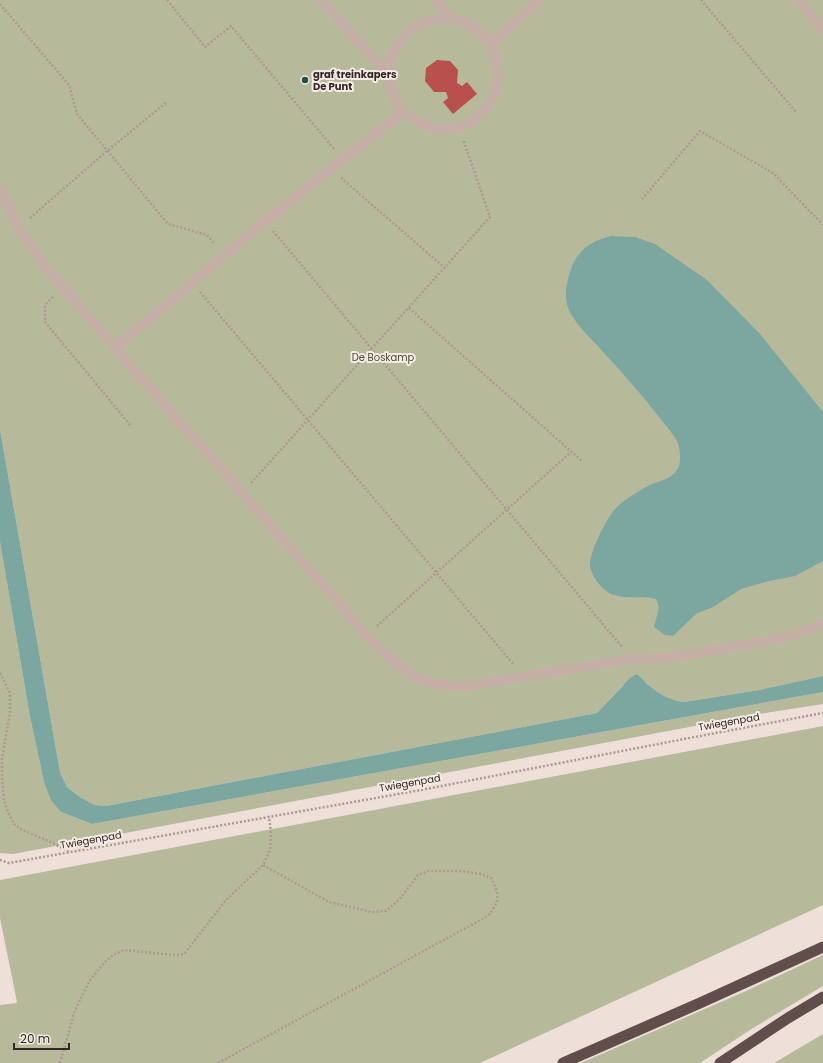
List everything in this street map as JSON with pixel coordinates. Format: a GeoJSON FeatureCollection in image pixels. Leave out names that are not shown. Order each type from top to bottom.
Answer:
{"type":"FeatureCollection","features":[{"type":"Feature","properties":{"kind":"highway"},"geometry":{"type":"LineString","coordinates":[[563,1063],[700,1004],[823,946]]}},
{"type":"Feature","properties":{"kind":"highway"},"geometry":{"type":"LineString","coordinates":[[720,1063],[788,1018],[823,997]]}},
{"type":"Feature","properties":{"kind":"lane"},"geometry":{"type":"LineString","coordinates":[[321,0],[388,74]]}},
{"type":"Feature","properties":{"kind":"lane"},"geometry":{"type":"LineString","coordinates":[[436,0],[452,18],[466,24],[482,35],[490,45],[497,63],[498,82],[495,94],[485,110],[476,119],[458,127],[446,129],[427,127],[403,112],[392,96],[388,74],[391,56],[403,35],[419,24],[438,19],[452,18]]}},
{"type":"Feature","properties":{"kind":"lane"},"geometry":{"type":"LineString","coordinates":[[490,45],[538,0]]}},
{"type":"Feature","properties":{"kind":"lane"},"geometry":{"type":"LineString","coordinates":[[799,0],[823,30]]}},
{"type":"Feature","properties":{"kind":"lane"},"geometry":{"type":"LineString","coordinates":[[115,348],[264,222],[403,112]]}},
{"type":"Feature","properties":{"kind":"lane"},"geometry":{"type":"LineString","coordinates":[[0,188],[19,228],[45,266],[366,636],[377,648],[412,676],[435,684],[461,686],[630,659],[662,658],[751,644],[791,636],[823,624]]}},
{"type":"Feature","properties":{"kind":"path"},"geometry":{"type":"LineString","coordinates":[[167,0],[205,46],[231,26],[343,160]]}},
{"type":"Feature","properties":{"kind":"path"},"geometry":{"type":"LineString","coordinates":[[703,1],[796,112]]}},
{"type":"Feature","properties":{"kind":"path"},"geometry":{"type":"LineString","coordinates":[[0,4],[69,84],[77,114],[168,224],[207,235],[225,255]]}},
{"type":"Feature","properties":{"kind":"path"},"geometry":{"type":"LineString","coordinates":[[19,228],[166,102]]}},
{"type":"Feature","properties":{"kind":"path"},"geometry":{"type":"LineString","coordinates":[[242,493],[490,217],[458,127]]}},
{"type":"Feature","properties":{"kind":"path"},"geometry":{"type":"LineString","coordinates":[[642,199],[700,131],[773,173],[823,225]]}},
{"type":"Feature","properties":{"kind":"path"},"geometry":{"type":"LineString","coordinates":[[330,169],[445,268]]}},
{"type":"Feature","properties":{"kind":"path"},"geometry":{"type":"LineString","coordinates":[[264,222],[622,645],[630,659]]}},
{"type":"Feature","properties":{"kind":"path"},"geometry":{"type":"LineString","coordinates":[[192,283],[524,676]]}},
{"type":"Feature","properties":{"kind":"path"},"geometry":{"type":"LineString","coordinates":[[63,286],[45,305],[45,322],[131,426]]}},
{"type":"Feature","properties":{"kind":"path"},"geometry":{"type":"LineString","coordinates":[[408,308],[582,461]]}},
{"type":"Feature","properties":{"kind":"path"},"geometry":{"type":"LineString","coordinates":[[366,636],[571,452]]}},
{"type":"Feature","properties":{"kind":"path"},"geometry":{"type":"LineString","coordinates":[[0,673],[10,693],[10,713],[2,758],[4,801],[8,812],[14,824],[22,830],[51,842],[69,852]]}},
{"type":"Feature","properties":{"kind":"path","name":"Twiegenpad"},"geometry":{"type":"LineString","coordinates":[[0,860],[9,863],[268,818],[823,714]]}},
{"type":"Feature","properties":{"kind":"path"},"geometry":{"type":"LineString","coordinates":[[60,1063],[78,1004],[90,980],[113,955],[124,950],[180,955],[185,953],[226,900],[262,865],[270,850],[271,832],[268,818]]}},
{"type":"Feature","properties":{"kind":"path"},"geometry":{"type":"LineString","coordinates":[[218,1063],[488,916],[496,906],[498,897],[492,878],[481,874],[462,871],[428,872],[418,875],[400,899],[386,911],[372,912],[329,902],[262,865]]}},
{"type":"Feature","properties":{"kind":"green space","name":"De Boskamp"},"geometry":{"type":"Polygon","coordinates":[[[0,0],[823,0],[823,676],[759,690],[684,702],[663,696],[646,682],[623,685],[597,713],[106,806],[95,805],[80,797],[67,787],[60,772],[0,429],[0,0]]]}},
{"type":"Feature","properties":{"kind":"green space"},"geometry":{"type":"Polygon","coordinates":[[[0,542],[30,717],[44,782],[61,812],[92,824],[823,692],[823,704],[759,714],[13,854],[0,853],[0,542]]]}},
{"type":"Feature","properties":{"kind":"green space"},"geometry":{"type":"Polygon","coordinates":[[[823,726],[823,905],[480,1063],[0,1063],[0,1005],[17,1002],[0,918],[0,880],[823,726]]]}},
{"type":"Feature","properties":{"kind":"green space"},"geometry":{"type":"Polygon","coordinates":[[[823,955],[823,986],[753,1028],[700,1063],[581,1063],[746,991],[823,955]]]}},
{"type":"Feature","properties":{"kind":"green space"},"geometry":{"type":"Polygon","coordinates":[[[823,1034],[823,1063],[774,1063],[823,1034]]]}},
{"type":"Feature","properties":{"kind":"water"},"geometry":{"type":"Polygon","coordinates":[[[611,236],[635,237],[655,244],[707,280],[760,334],[823,412],[823,561],[795,576],[769,581],[741,589],[713,607],[696,614],[673,636],[665,635],[654,627],[659,607],[656,599],[645,597],[622,597],[611,594],[598,582],[590,566],[592,553],[599,536],[616,508],[627,499],[652,484],[671,476],[679,467],[680,460],[680,451],[673,434],[636,388],[580,327],[567,305],[567,284],[574,262],[586,247],[598,240],[611,236]]]}},
{"type":"Feature","properties":{"kind":"water"},"geometry":{"type":"Polygon","coordinates":[[[0,429],[60,772],[67,787],[80,797],[95,805],[106,806],[597,713],[630,678],[637,674],[652,688],[664,696],[684,702],[759,690],[823,676],[823,692],[92,824],[61,812],[51,800],[44,782],[30,717],[0,542],[0,429]]]}},
{"type":"Feature","properties":{"kind":"building"},"geometry":{"type":"Polygon","coordinates":[[[437,60],[450,61],[458,70],[457,83],[462,86],[467,82],[477,94],[453,114],[443,102],[448,98],[446,92],[434,92],[425,81],[426,68],[437,60]]]}},
{"type":"Feature","properties":{"kind":"place","name":"graf treinkapers De Punt"},"geometry":{"type":"Point","coordinates":[305,80]}}]}
